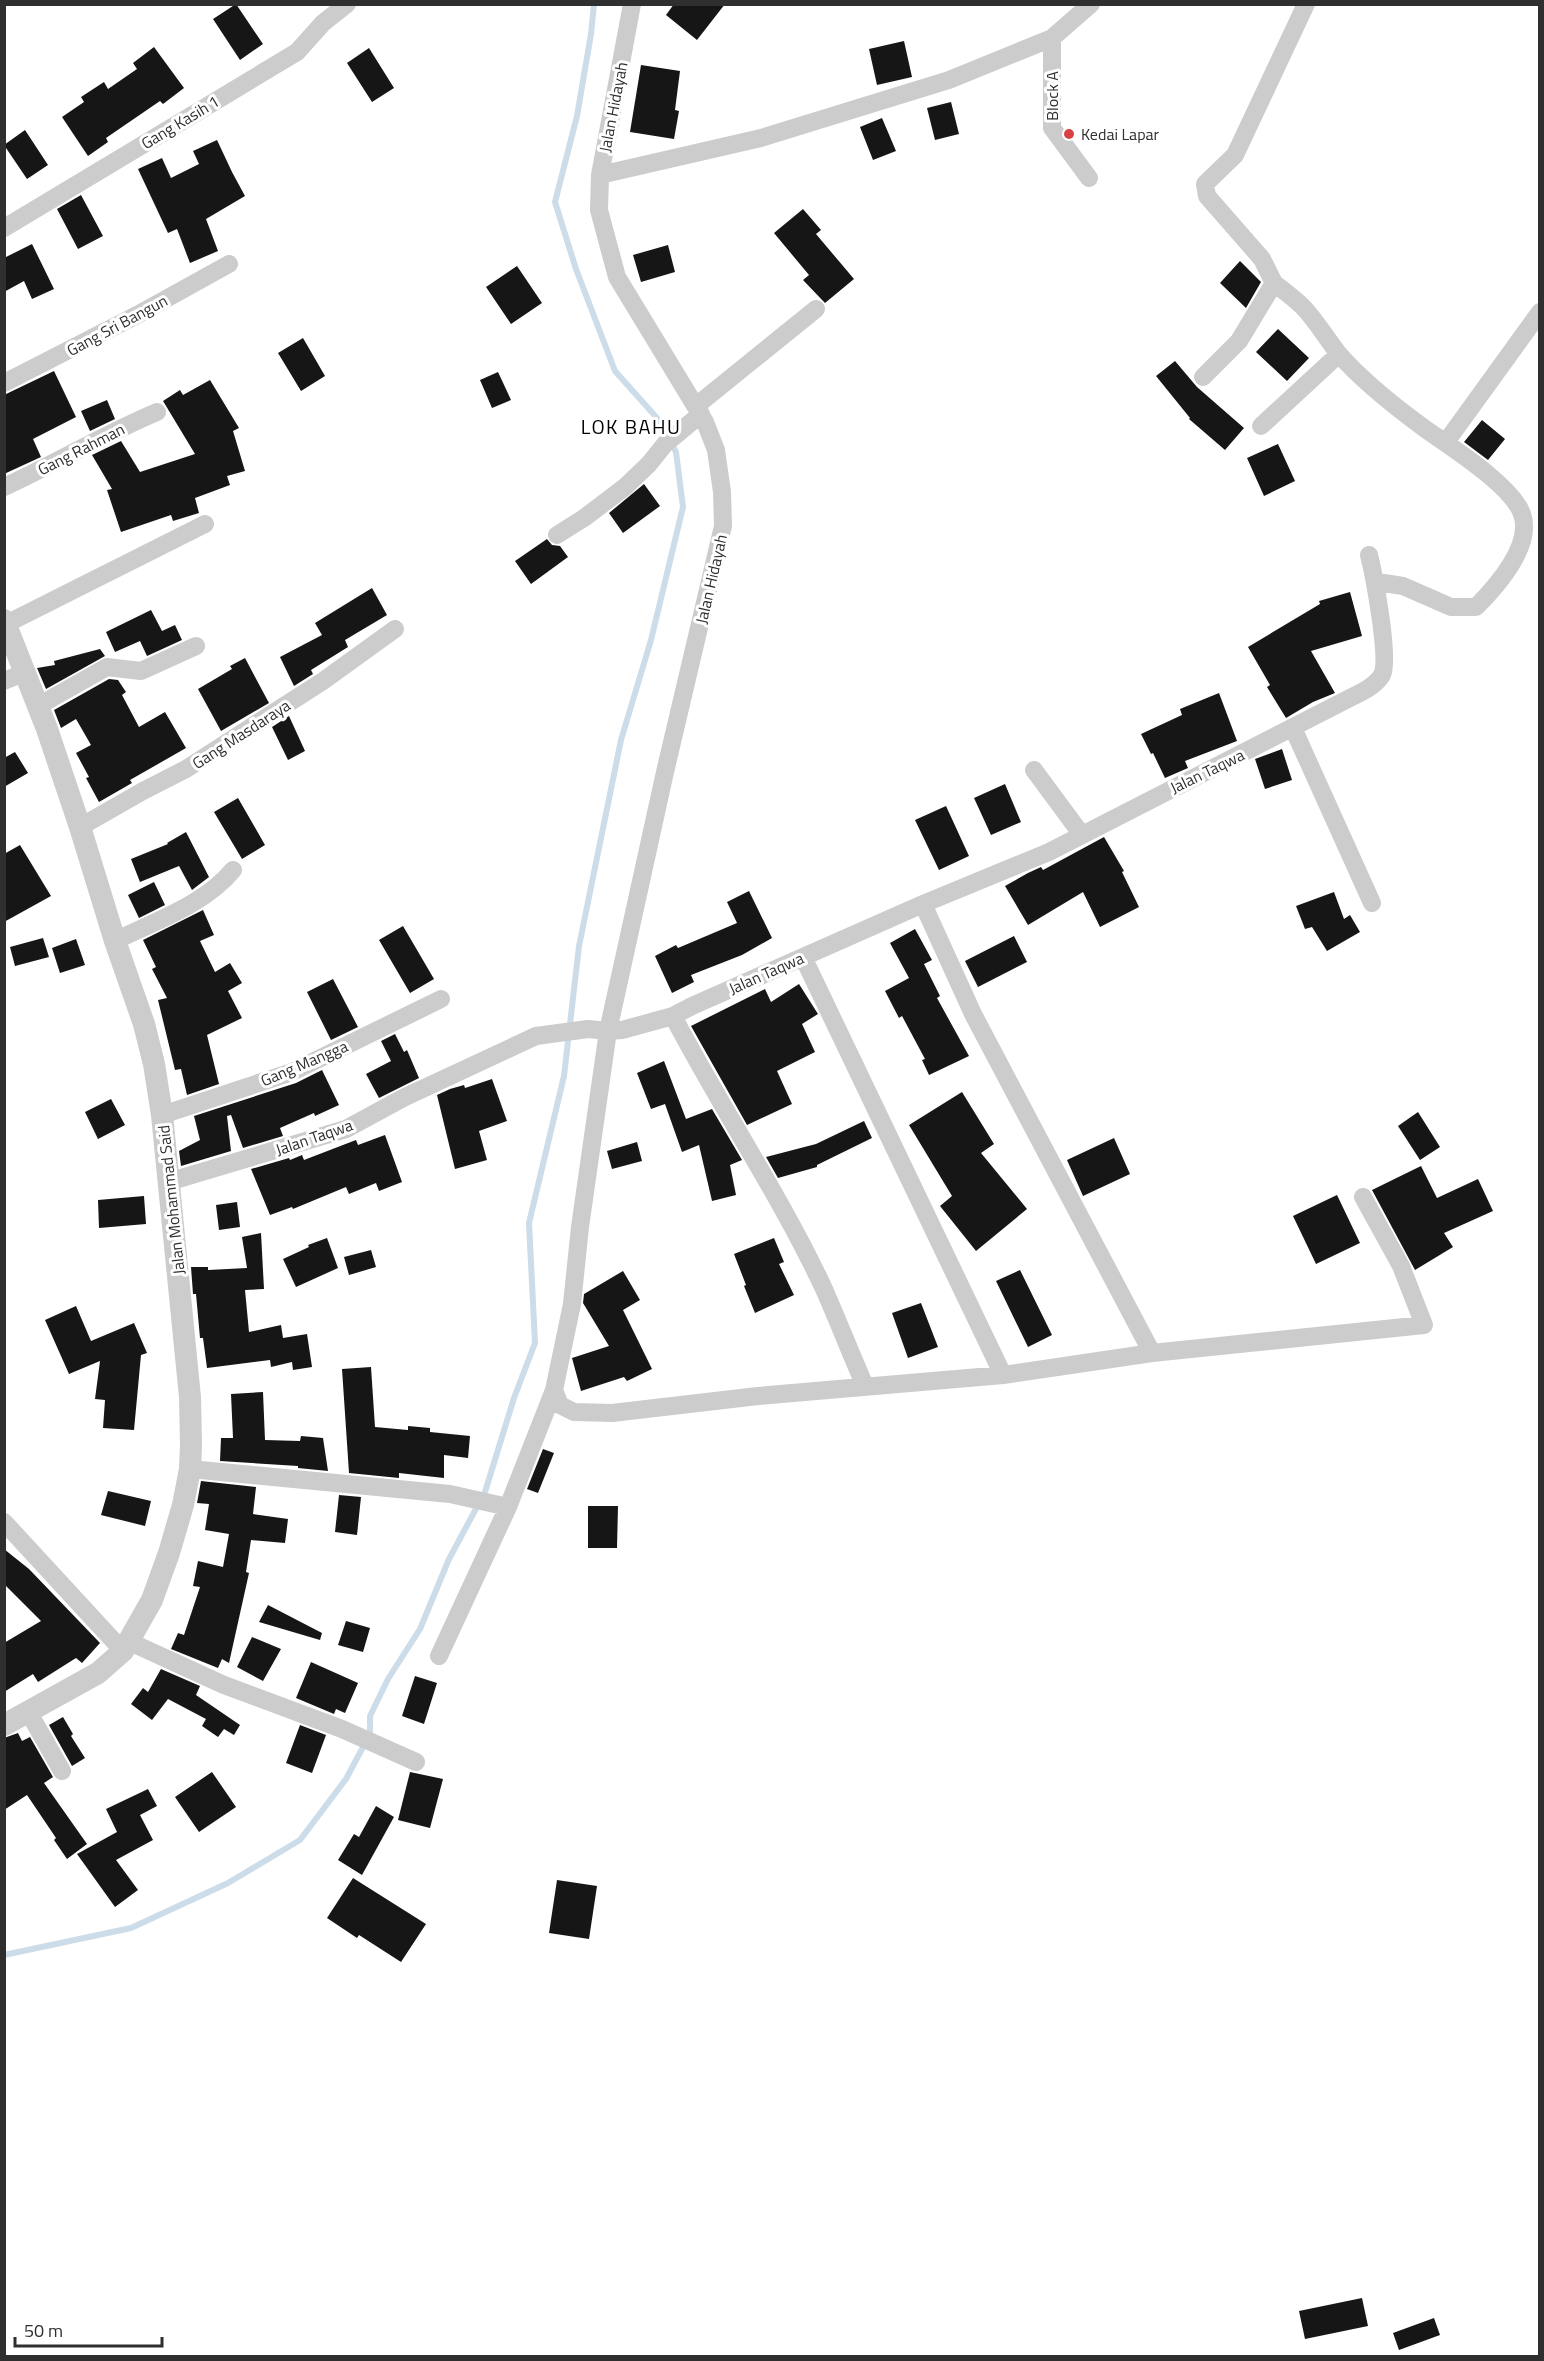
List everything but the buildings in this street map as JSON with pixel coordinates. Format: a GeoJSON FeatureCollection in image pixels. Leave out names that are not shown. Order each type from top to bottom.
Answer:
{"type":"FeatureCollection","features":[{"type":"Feature","properties":{"kind":"street","name":"Gang Kasih 1"},"geometry":{"type":"LineString","coordinates":[[4,228],[297,52],[323,23],[347,4]]}},
{"type":"Feature","properties":{"kind":"street","name":"Jalan Hidayah"},"geometry":{"type":"LineString","coordinates":[[440,1656],[500,1504],[554,1390],[572,1304],[580,1227],[608,1031],[665,772],[723,526],[722,492],[716,450],[698,410],[617,277],[599,210],[600,175],[632,4]]}},
{"type":"Feature","properties":{"kind":"street"},"geometry":{"type":"LineString","coordinates":[[600,175],[761,138],[949,80],[1052,38],[1091,4]]}},
{"type":"Feature","properties":{"kind":"street"},"geometry":{"type":"LineString","coordinates":[[1306,4],[1234,155],[1205,184],[1207,196],[1262,259],[1274,283],[1303,306],[1339,354],[1373,387],[1504,489],[1522,512],[1525,531],[1518,551],[1494,589],[1476,607],[1451,607],[1403,586],[1377,582],[1369,555]]}},
{"type":"Feature","properties":{"kind":"street","name":"Block A"},"geometry":{"type":"LineString","coordinates":[[1052,38],[1052,128],[1089,178]]}},
{"type":"Feature","properties":{"kind":"street","name":"Gang Sri Bangun"},"geometry":{"type":"LineString","coordinates":[[4,383],[137,315],[229,264]]}},
{"type":"Feature","properties":{"kind":"street"},"geometry":{"type":"LineString","coordinates":[[1203,377],[1239,341],[1274,283]]}},
{"type":"Feature","properties":{"kind":"street"},"geometry":{"type":"LineString","coordinates":[[557,535],[625,487],[649,464],[665,444],[681,431],[698,410],[816,309]]}},
{"type":"Feature","properties":{"kind":"street"},"geometry":{"type":"LineString","coordinates":[[1446,442],[1539,312]]}},
{"type":"Feature","properties":{"kind":"street"},"geometry":{"type":"LineString","coordinates":[[1261,426],[1339,354]]}},
{"type":"Feature","properties":{"kind":"street","name":"Gang Rahman"},"geometry":{"type":"LineString","coordinates":[[4,487],[54,464],[124,426],[157,412]]}},
{"type":"Feature","properties":{"kind":"street"},"geometry":{"type":"LineString","coordinates":[[5,622],[205,524]]}},
{"type":"Feature","properties":{"kind":"street","name":"Jalan Taqwa"},"geometry":{"type":"LineString","coordinates":[[168,1182],[346,1129],[403,1098],[536,1036],[588,1029],[622,1030],[673,1016],[923,904],[1049,852],[1372,686],[1383,674],[1385,652],[1379,617],[1377,582]]}},
{"type":"Feature","properties":{"kind":"street","name":"Jalan Mohammad Said"},"geometry":{"type":"LineString","coordinates":[[4,1725],[98,1673],[127,1646],[152,1600],[169,1553],[183,1505],[190,1469],[190,1397],[162,1115],[154,1064],[144,1024],[115,941],[80,827],[26,672],[5,622]]}},
{"type":"Feature","properties":{"kind":"street","name":"Gang Masdaraya"},"geometry":{"type":"LineString","coordinates":[[80,827],[142,791],[186,769],[323,681],[395,629]]}},
{"type":"Feature","properties":{"kind":"street"},"geometry":{"type":"LineString","coordinates":[[38,706],[107,667],[114,666],[134,672],[141,671],[196,646]]}},
{"type":"Feature","properties":{"kind":"street"},"geometry":{"type":"LineString","coordinates":[[4,681],[26,672]]}},
{"type":"Feature","properties":{"kind":"street"},"geometry":{"type":"LineString","coordinates":[[1293,728],[1372,903]]}},
{"type":"Feature","properties":{"kind":"street"},"geometry":{"type":"LineString","coordinates":[[1034,770],[1082,835]]}},
{"type":"Feature","properties":{"kind":"street"},"geometry":{"type":"LineString","coordinates":[[115,941],[203,897],[233,870]]}},
{"type":"Feature","properties":{"kind":"street"},"geometry":{"type":"LineString","coordinates":[[923,904],[973,1014],[1152,1353]]}},
{"type":"Feature","properties":{"kind":"street"},"geometry":{"type":"LineString","coordinates":[[802,957],[1003,1375]]}},
{"type":"Feature","properties":{"kind":"street","name":"Gang Mangga"},"geometry":{"type":"LineString","coordinates":[[162,1115],[292,1072],[441,999]]}},
{"type":"Feature","properties":{"kind":"street"},"geometry":{"type":"LineString","coordinates":[[673,1016],[794,1231],[823,1289],[865,1386]]}},
{"type":"Feature","properties":{"kind":"street"},"geometry":{"type":"LineString","coordinates":[[554,1390],[560,1405],[574,1412],[612,1413],[758,1396],[1003,1375],[1152,1353],[1424,1325],[1401,1266],[1363,1197]]}},
{"type":"Feature","properties":{"kind":"street"},"geometry":{"type":"LineString","coordinates":[[190,1469],[450,1494],[500,1504]]}},
{"type":"Feature","properties":{"kind":"street"},"geometry":{"type":"LineString","coordinates":[[4,1522],[127,1646],[342,1730],[416,1762]]}},
{"type":"Feature","properties":{"kind":"street"},"geometry":{"type":"LineString","coordinates":[[29,1713],[62,1771]]}},
{"type":"Feature","properties":{"kind":"waterway"},"geometry":{"type":"LineString","coordinates":[[4,1955],[131,1928],[228,1883],[300,1840],[346,1779],[370,1734],[370,1716],[388,1679],[420,1629],[449,1559],[485,1492],[514,1398],[535,1343],[529,1223],[564,1076],[579,946],[621,740],[651,640],[683,507],[676,452],[657,418],[615,371],[576,269],[555,202],[577,116],[594,4]]}},
{"type":"Feature","properties":{"kind":"place","name":"Kedai Lapar"},"geometry":{"type":"Point","coordinates":[1069,134]}},
{"type":"Feature","properties":{"kind":"district","name":"LOK BAHU"},"geometry":{"type":"Point","coordinates":[631,426]}}]}
